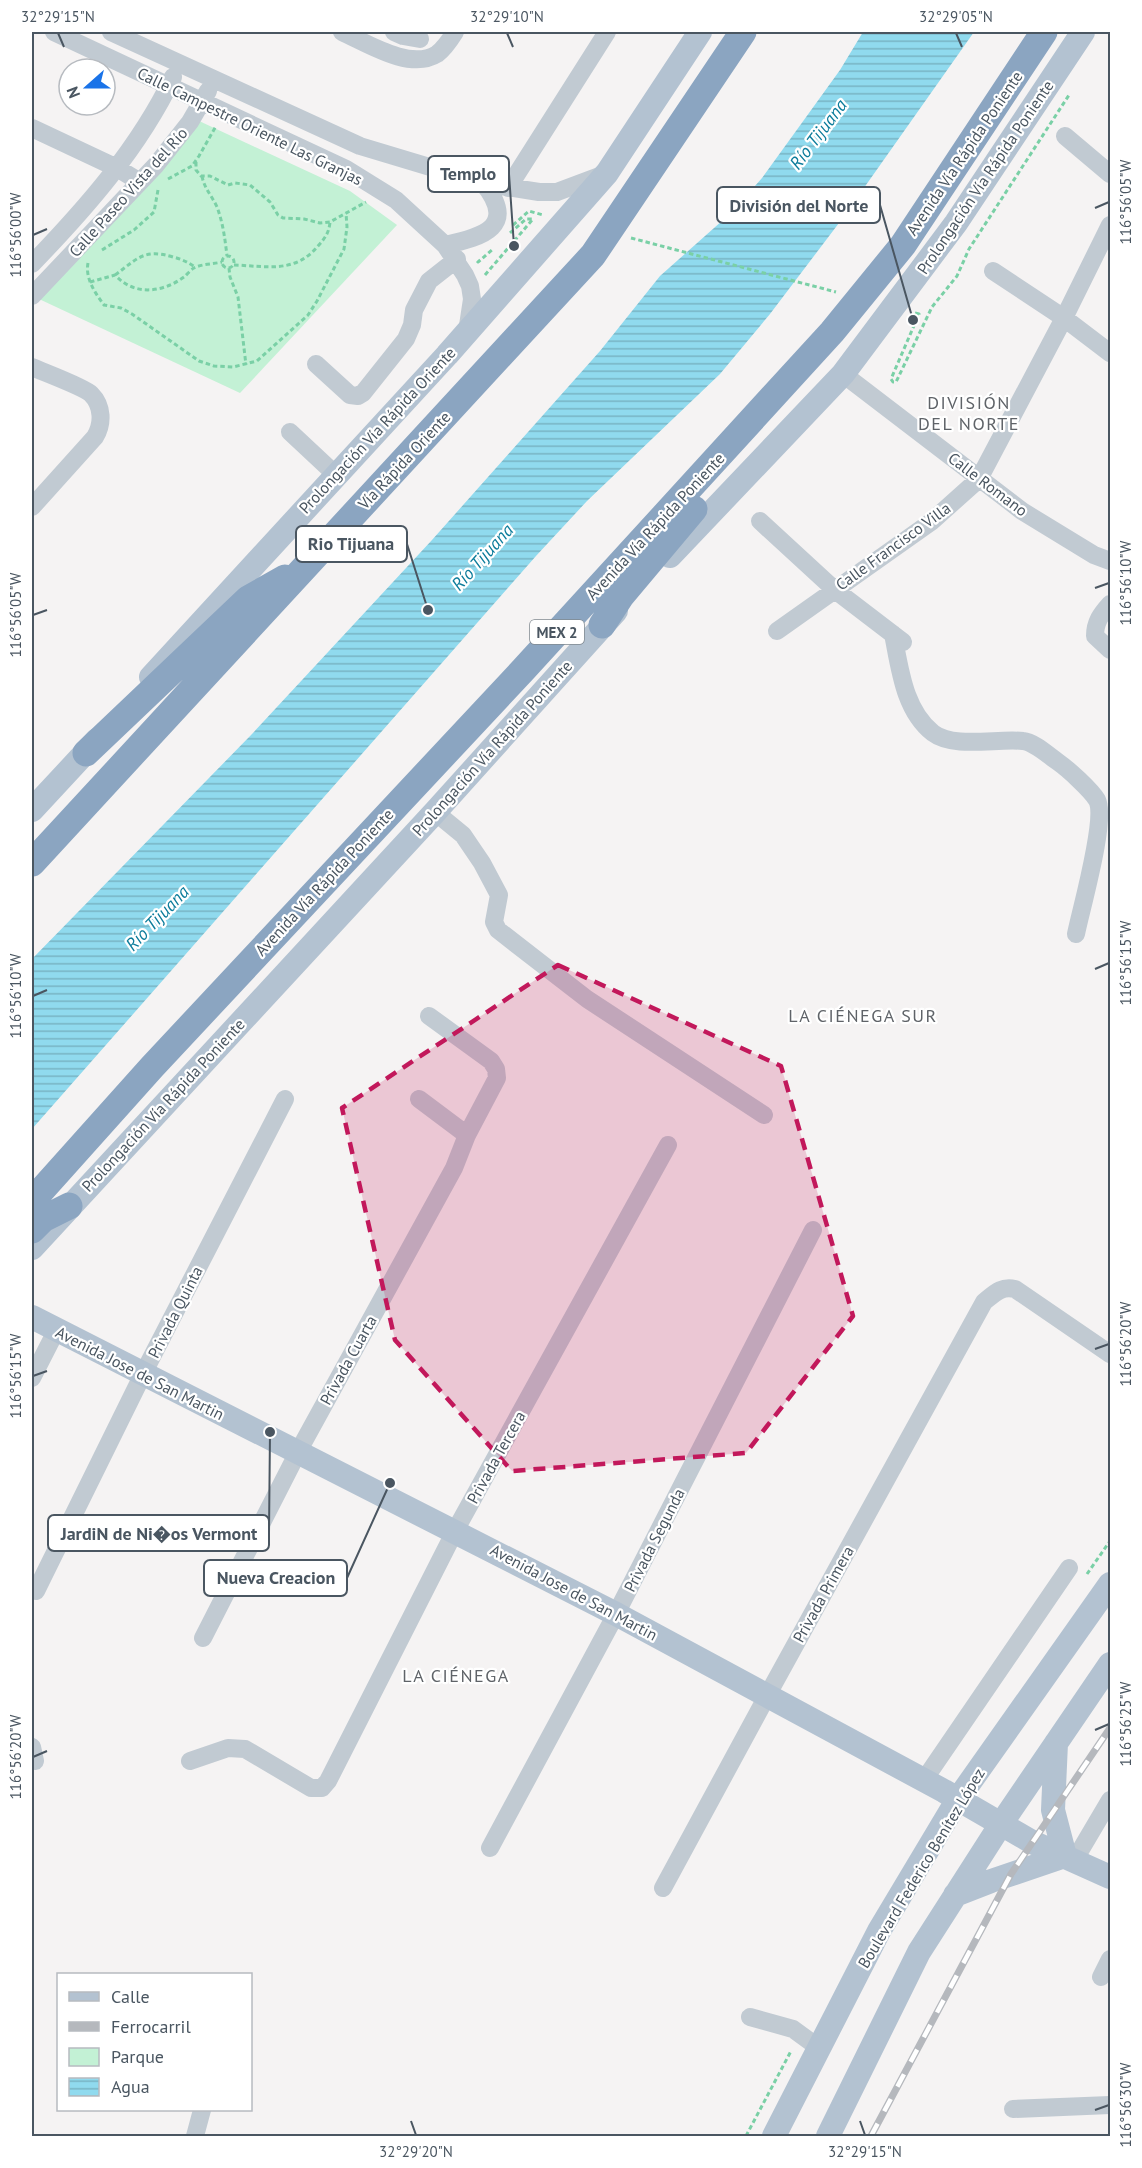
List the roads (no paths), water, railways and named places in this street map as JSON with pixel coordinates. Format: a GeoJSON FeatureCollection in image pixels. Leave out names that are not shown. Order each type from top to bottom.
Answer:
{"type":"FeatureCollection","features":[{"type":"Feature","properties":{"kind":"highway","name":"Vía Rápida Oriente"},"geometry":{"type":"LineString","coordinates":[[32,863],[593,255],[743,32]]}},
{"type":"Feature","properties":{"kind":"highway","name":"Avenida Vía Rápida Poniente"},"geometry":{"type":"LineString","coordinates":[[32,1201],[168,1050],[531,661],[832,332],[903,245],[1044,32]]}},
{"type":"Feature","properties":{"kind":"highway"},"geometry":{"type":"LineString","coordinates":[[602,625],[621,596],[728,467],[744,444],[758,414]]}},
{"type":"Feature","properties":{"kind":"highway"},"geometry":{"type":"LineString","coordinates":[[86,753],[248,599],[307,565]]}},
{"type":"Feature","properties":{"kind":"highway"},"geometry":{"type":"LineString","coordinates":[[32,1230],[43,1219],[69,1206]]}},
{"type":"Feature","properties":{"kind":"main road","name":"Prolongación Vía Rápida Oriente"},"geometry":{"type":"LineString","coordinates":[[35,800],[86,753],[168,657],[474,325],[607,173],[700,32]]}},
{"type":"Feature","properties":{"kind":"main road","name":"Prolongación Vía Rápida Poniente"},"geometry":{"type":"LineString","coordinates":[[32,1248],[435,812],[602,625],[843,374],[956,224],[1083,32]]}},
{"type":"Feature","properties":{"kind":"main road","name":"Avenida Jose de San Martin"},"geometry":{"type":"LineString","coordinates":[[32,1317],[616,1614],[924,1780],[1032,1842],[1110,1877]]}},
{"type":"Feature","properties":{"kind":"main road","name":"Boulevard Federico Benítez López"},"geometry":{"type":"LineString","coordinates":[[776,2136],[879,1931],[958,1799],[1110,1584]]}},
{"type":"Feature","properties":{"kind":"main road"},"geometry":{"type":"LineString","coordinates":[[828,2136],[919,1952],[1000,1824],[1110,1664]]}},
{"type":"Feature","properties":{"kind":"main road"},"geometry":{"type":"LineString","coordinates":[[956,1895],[991,1881],[1069,1858],[1053,1810],[1056,1743]]}},
{"type":"Feature","properties":{"kind":"street","name":"Calle Campestre Oriente Las Granjas"},"geometry":{"type":"LineString","coordinates":[[54,32],[346,169],[396,200],[446,244],[457,260],[470,286],[474,325]]}},
{"type":"Feature","properties":{"kind":"street","name":"Calle Campestre Oriente Las Granjas"},"geometry":{"type":"LineString","coordinates":[[111,32],[360,146],[483,183],[539,192],[557,192],[607,173]]}},
{"type":"Feature","properties":{"kind":"street"},"geometry":{"type":"LineString","coordinates":[[342,32],[392,55],[419,58],[435,55],[445,47],[455,32]]}},
{"type":"Feature","properties":{"kind":"street"},"geometry":{"type":"LineString","coordinates":[[394,32],[425,35],[419,58]]}},
{"type":"Feature","properties":{"kind":"street"},"geometry":{"type":"LineString","coordinates":[[508,188],[607,32]]}},
{"type":"Feature","properties":{"kind":"street","name":"Calle Paseo Vista del Río"},"geometry":{"type":"LineString","coordinates":[[32,264],[117,168],[141,134],[179,64]]}},
{"type":"Feature","properties":{"kind":"street","name":"Calle Paseo Vista del Río"},"geometry":{"type":"LineString","coordinates":[[32,296],[141,182],[169,149],[190,122],[214,80]]}},
{"type":"Feature","properties":{"kind":"street"},"geometry":{"type":"LineString","coordinates":[[32,128],[117,168],[141,182]]}},
{"type":"Feature","properties":{"kind":"street"},"geometry":{"type":"LineString","coordinates":[[141,134],[169,149]]}},
{"type":"Feature","properties":{"kind":"street"},"geometry":{"type":"LineString","coordinates":[[1065,135],[1110,174]]}},
{"type":"Feature","properties":{"kind":"street"},"geometry":{"type":"LineString","coordinates":[[446,244],[474,239],[489,231],[497,219],[498,206],[493,195],[483,183]]}},
{"type":"Feature","properties":{"kind":"street","name":"Calle Francisco Villa"},"geometry":{"type":"LineString","coordinates":[[777,631],[931,522],[979,479],[1110,225]]}},
{"type":"Feature","properties":{"kind":"street"},"geometry":{"type":"LineString","coordinates":[[316,364],[350,394],[358,396],[363,393],[406,339],[412,325],[414,310],[429,281],[457,260]]}},
{"type":"Feature","properties":{"kind":"street"},"geometry":{"type":"LineString","coordinates":[[993,271],[1064,318],[1110,353]]}},
{"type":"Feature","properties":{"kind":"street"},"geometry":{"type":"LineString","coordinates":[[32,367],[91,394],[101,414],[100,429],[95,437],[32,507]]}},
{"type":"Feature","properties":{"kind":"street","name":"Calle Romano"},"geometry":{"type":"LineString","coordinates":[[843,374],[1022,511],[1094,555],[1110,561]]}},
{"type":"Feature","properties":{"kind":"street"},"geometry":{"type":"LineString","coordinates":[[290,432],[336,475]]}},
{"type":"Feature","properties":{"kind":"street"},"geometry":{"type":"LineString","coordinates":[[760,521],[835,590],[900,640],[901,675],[909,702],[920,721],[935,735],[956,741],[982,743],[1025,741],[1067,768],[1097,801],[1100,823],[1076,934]]}},
{"type":"Feature","properties":{"kind":"street"},"geometry":{"type":"LineString","coordinates":[[1110,604],[1095,626],[1095,636],[1110,650]]}},
{"type":"Feature","properties":{"kind":"street"},"geometry":{"type":"LineString","coordinates":[[435,812],[463,835],[482,863],[499,896],[494,922],[498,930],[587,999],[764,1114]]}},
{"type":"Feature","properties":{"kind":"street","name":"Privada Cuarta"},"geometry":{"type":"LineString","coordinates":[[203,1638],[298,1452],[453,1168],[467,1135],[497,1078],[496,1069],[491,1061],[429,1016]]}},
{"type":"Feature","properties":{"kind":"street","name":"Privada Quinta"},"geometry":{"type":"LineString","coordinates":[[36,1591],[143,1374],[285,1099]]}},
{"type":"Feature","properties":{"kind":"street"},"geometry":{"type":"LineString","coordinates":[[419,1099],[467,1135]]}},
{"type":"Feature","properties":{"kind":"street","name":"Privada Tercera"},"geometry":{"type":"LineString","coordinates":[[190,1761],[228,1748],[245,1749],[311,1788],[322,1788],[333,1774],[455,1531],[668,1145]]}},
{"type":"Feature","properties":{"kind":"street","name":"Privada Segunda"},"geometry":{"type":"LineString","coordinates":[[490,1848],[616,1614],[813,1230]]}},
{"type":"Feature","properties":{"kind":"street","name":"Privada Primera"},"geometry":{"type":"LineString","coordinates":[[663,1888],[766,1696],[984,1302],[999,1290],[1015,1289],[1110,1354]]}},
{"type":"Feature","properties":{"kind":"street"},"geometry":{"type":"LineString","coordinates":[[32,1378],[56,1331]]}},
{"type":"Feature","properties":{"kind":"street"},"geometry":{"type":"LineString","coordinates":[[924,1780],[1069,1568]]}},
{"type":"Feature","properties":{"kind":"street"},"geometry":{"type":"LineString","coordinates":[[1069,1858],[1110,1800]]}},
{"type":"Feature","properties":{"kind":"street"},"geometry":{"type":"LineString","coordinates":[[1101,1977],[1110,1959]]}},
{"type":"Feature","properties":{"kind":"street"},"geometry":{"type":"LineString","coordinates":[[750,2017],[793,2029],[819,2048]]}},
{"type":"Feature","properties":{"kind":"street"},"geometry":{"type":"LineString","coordinates":[[1013,2109],[1110,2104]]}},
{"type":"Feature","properties":{"kind":"street"},"geometry":{"type":"LineString","coordinates":[[195,2136],[201,2111]]}},
{"type":"Feature","properties":{"kind":"water","name":"Río Tijuana"},"geometry":{"type":"Polygon","coordinates":[[[863,32],[974,32],[842,219],[770,314],[720,374],[587,501],[536,556],[32,1129],[32,959],[252,734],[432,540],[600,351],[660,276],[732,212],[762,178],[840,70],[863,32]]]}},
{"type":"Feature","properties":{"kind":"railway"},"geometry":{"type":"LineString","coordinates":[[871,2136],[1011,1874],[1110,1728]]}},
{"type":"Feature","properties":{"kind":"place","name":"Templo"},"geometry":{"type":"Point","coordinates":[514,246]}},
{"type":"Feature","properties":{"kind":"place","name":"División del Norte"},"geometry":{"type":"Point","coordinates":[913,320]}},
{"type":"Feature","properties":{"kind":"place","name":"Rio Tijuana"},"geometry":{"type":"Point","coordinates":[428,610]}},
{"type":"Feature","properties":{"kind":"place","name":"JardiN de Ni�os Vermont"},"geometry":{"type":"Point","coordinates":[270,1432]}},
{"type":"Feature","properties":{"kind":"place","name":"Nueva Creacion"},"geometry":{"type":"Point","coordinates":[390,1483]}},
{"type":"Feature","properties":{"kind":"district","name":"DIVISIÓN DEL NORTE"},"geometry":{"type":"Point","coordinates":[969,412]}},
{"type":"Feature","properties":{"kind":"district","name":"LA CIÉNEGA SUR"},"geometry":{"type":"Point","coordinates":[863,1015]}},
{"type":"Feature","properties":{"kind":"district","name":"LA CIÉNEGA"},"geometry":{"type":"Point","coordinates":[456,1675]}}]}
